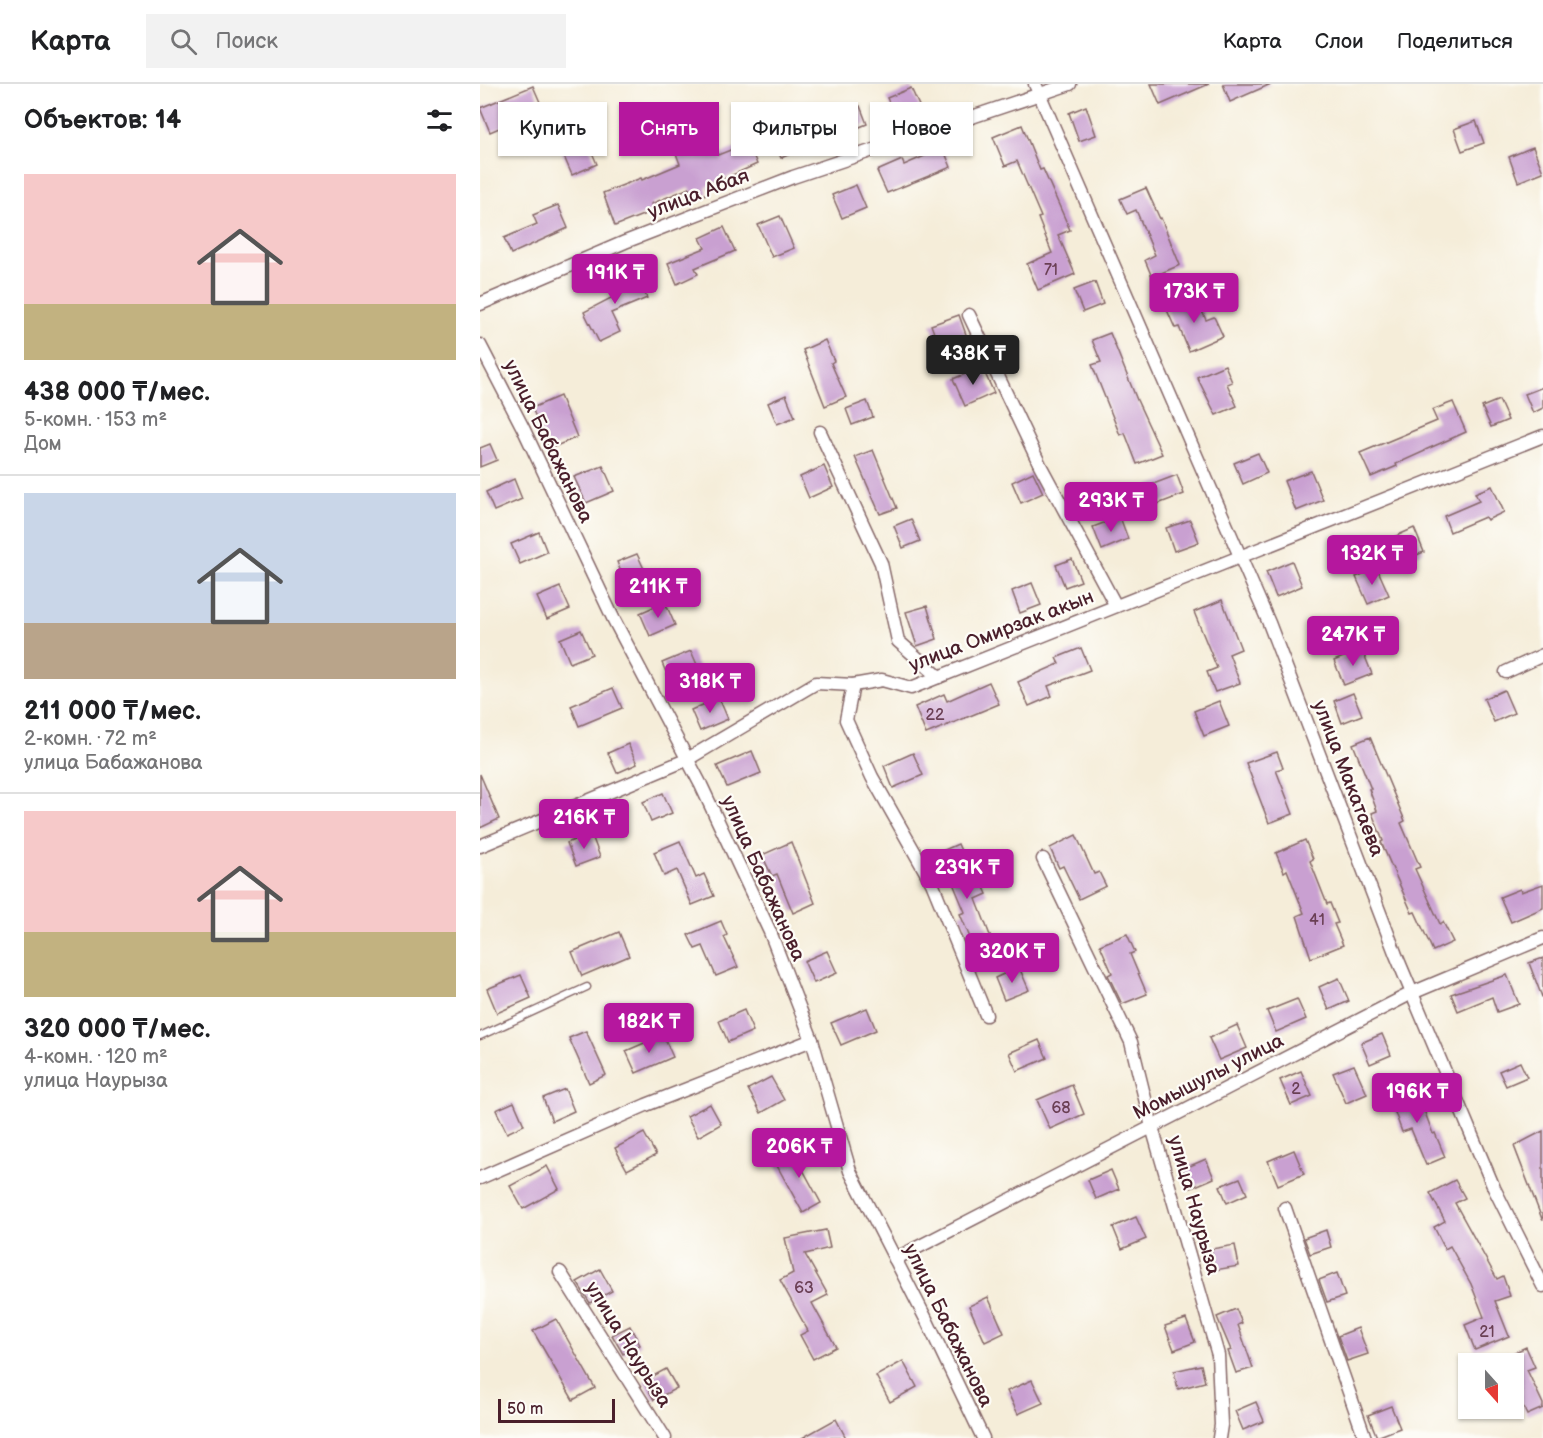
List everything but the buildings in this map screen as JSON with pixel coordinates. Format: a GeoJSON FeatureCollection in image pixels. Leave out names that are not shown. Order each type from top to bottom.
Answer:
{"type":"FeatureCollection","features":[{"type":"Feature","properties":{"kind":"street","name":"улица Абая"},"geometry":{"type":"LineString","coordinates":[[480,304],[625,242],[793,177],[1037,89],[1070,84]]}},
{"type":"Feature","properties":{"kind":"street","name":"улица Макатаева"},"geometry":{"type":"LineString","coordinates":[[1037,89],[1269,623],[1412,993],[1494,1188],[1543,1286]]}},
{"type":"Feature","properties":{"kind":"street"},"geometry":{"type":"LineString","coordinates":[[969,315],[1040,465],[1116,606]]}},
{"type":"Feature","properties":{"kind":"street","name":"улица Бабажанова"},"geometry":{"type":"LineString","coordinates":[[480,345],[523,428],[614,621],[701,785],[770,932],[812,1040],[850,1170],[927,1321],[983,1438]]}},
{"type":"Feature","properties":{"kind":"street"},"geometry":{"type":"LineString","coordinates":[[820,432],[881,563],[898,641],[939,677]]}},
{"type":"Feature","properties":{"kind":"street","name":"улица Омирзак акын"},"geometry":{"type":"LineString","coordinates":[[480,846],[686,760],[816,683],[853,685],[882,680],[911,688],[1543,436]]}},
{"type":"Feature","properties":{"kind":"street"},"geometry":{"type":"LineString","coordinates":[[1506,672],[1543,655]]}},
{"type":"Feature","properties":{"kind":"street"},"geometry":{"type":"LineString","coordinates":[[853,685],[846,720],[872,777],[932,883],[986,1015]]}},
{"type":"Feature","properties":{"kind":"street","name":"улица Наурыза"},"geometry":{"type":"LineString","coordinates":[[1043,859],[1131,1042],[1152,1127],[1218,1355],[1221,1425],[1219,1438]]}},
{"type":"Feature","properties":{"kind":"street","name":"Момышулы улица"},"geometry":{"type":"LineString","coordinates":[[895,1259],[1412,993],[1543,938]]}},
{"type":"Feature","properties":{"kind":"street"},"geometry":{"type":"LineString","coordinates":[[480,1178],[646,1105],[812,1040]]}},
{"type":"Feature","properties":{"kind":"street"},"geometry":{"type":"LineString","coordinates":[[1285,1208],[1365,1438]]}},
{"type":"Feature","properties":{"kind":"street","name":"улица Наурыза"},"geometry":{"type":"LineString","coordinates":[[560,1272],[665,1438]]}},
{"type":"Feature","properties":{"kind":"lane"},"geometry":{"type":"LineString","coordinates":[[480,1036],[587,987]]}}]}
